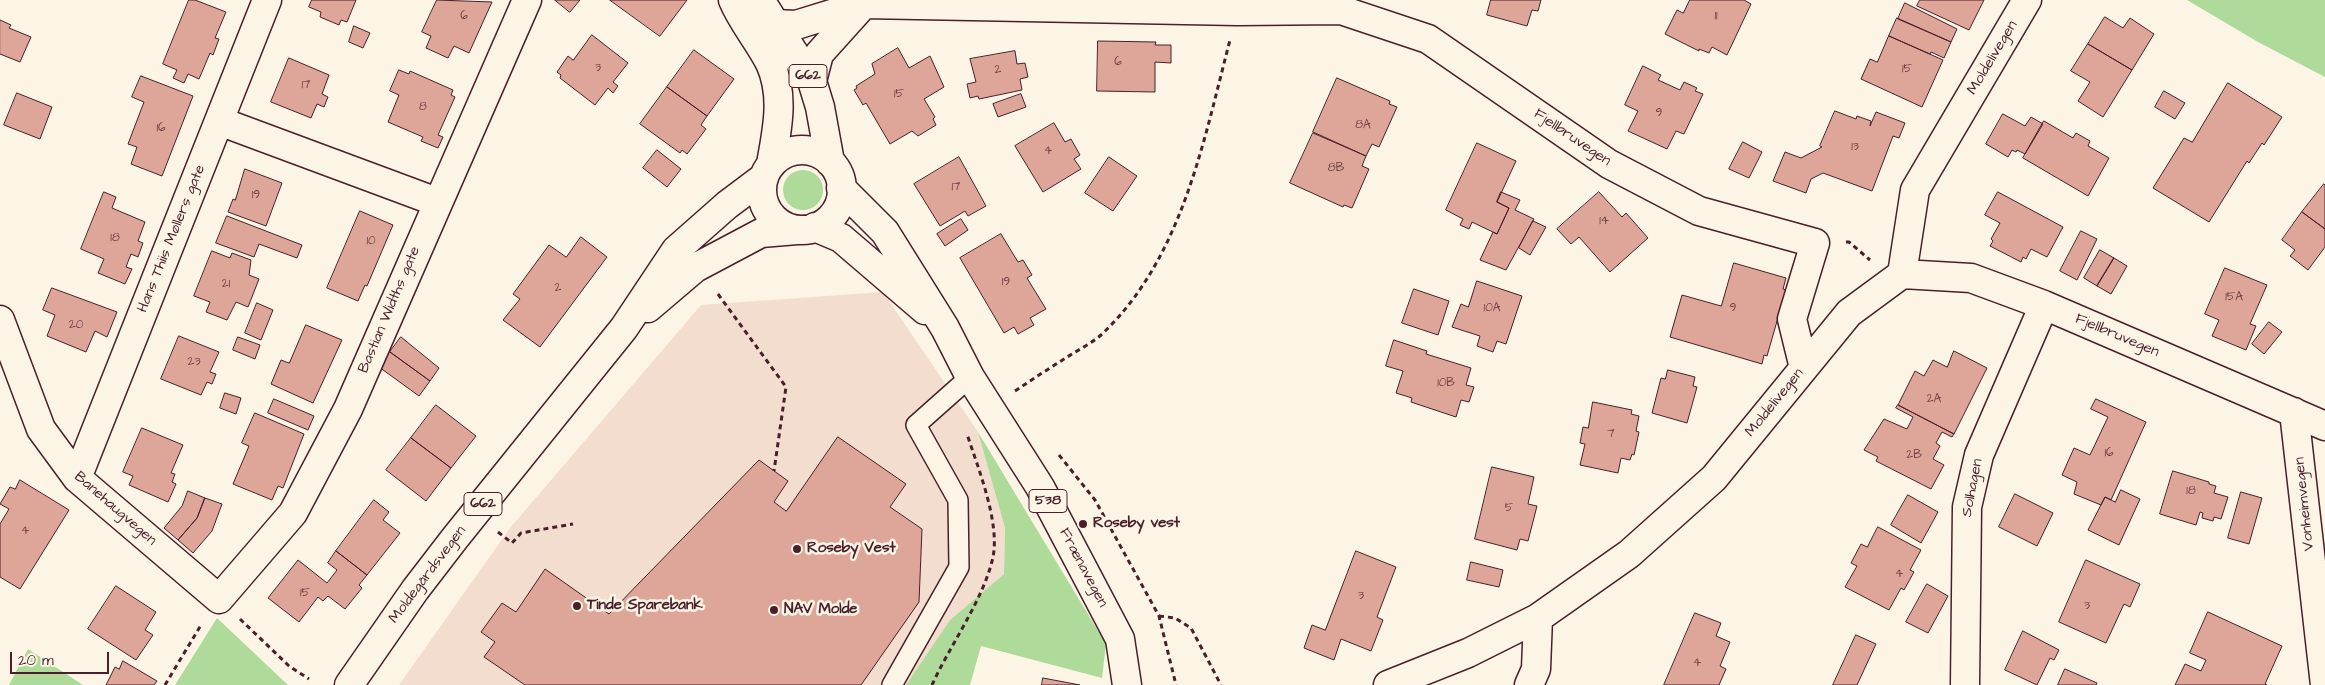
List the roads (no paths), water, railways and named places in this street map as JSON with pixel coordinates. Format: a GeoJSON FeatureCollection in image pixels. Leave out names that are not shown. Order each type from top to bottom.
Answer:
{"type":"FeatureCollection","features":[{"type":"Feature","properties":{"kind":"street","name":"Hans Thiis Møllers gate"},"geometry":{"type":"LineString","coordinates":[[77,478],[267,0]]}},
{"type":"Feature","properties":{"kind":"street","name":"Bastian Widths gate"},"geometry":{"type":"LineString","coordinates":[[219,599],[293,513],[348,409],[527,0]]}},
{"type":"Feature","properties":{"kind":"street","name":"662"},"geometry":{"type":"LineString","coordinates":[[733,0],[770,63],[779,90],[778,126],[767,171],[764,202],[768,211],[776,220],[806,228]]}},
{"type":"Feature","properties":{"kind":"street","name":"662"},"geometry":{"type":"LineString","coordinates":[[760,0],[812,81],[820,107],[830,162],[840,179],[841,188]]}},
{"type":"Feature","properties":{"kind":"street","name":"Moldelivegen"},"geometry":{"type":"LineString","coordinates":[[1388,685],[1468,653],[1538,618],[1629,554],[1714,478],[1849,313],[1902,274],[1915,190],[2027,0]]}},
{"type":"Feature","properties":{"kind":"street"},"geometry":{"type":"LineString","coordinates":[[812,81],[819,54],[864,2]]}},
{"type":"Feature","properties":{"kind":"street","name":"Fjellbruvegen"},"geometry":{"type":"LineString","coordinates":[[775,24],[796,25],[864,2],[1238,11],[1343,5],[1428,39],[1609,164],[1699,211],[1815,243],[1792,319],[1804,368]]}},
{"type":"Feature","properties":{"kind":"street"},"geometry":{"type":"LineString","coordinates":[[219,121],[437,202]]}},
{"type":"Feature","properties":{"kind":"street","name":"662"},"geometry":{"type":"LineString","coordinates":[[767,171],[779,157],[797,150],[810,151],[830,162]]}},
{"type":"Feature","properties":{"kind":"street","name":"Moldegårdsvegen"},"geometry":{"type":"LineString","coordinates":[[349,685],[415,590],[455,538],[624,328],[676,250],[767,171]]}},
{"type":"Feature","properties":{"kind":"street"},"geometry":{"type":"LineString","coordinates":[[806,228],[823,224],[834,213],[841,196],[841,188]]}},
{"type":"Feature","properties":{"kind":"street","name":"Frænavegen"},"geometry":{"type":"LineString","coordinates":[[841,188],[886,232],[945,328],[970,376],[1040,487],[1120,639],[1127,685]]}},
{"type":"Feature","properties":{"kind":"street","name":"Moldegårdsvegen"},"geometry":{"type":"LineString","coordinates":[[624,328],[695,268],[761,233],[806,228]]}},
{"type":"Feature","properties":{"kind":"street","name":"Frænavegen"},"geometry":{"type":"LineString","coordinates":[[806,228],[841,238],[945,328]]}},
{"type":"Feature","properties":{"kind":"street","name":"Fjellbruvegen"},"geometry":{"type":"LineString","coordinates":[[1902,274],[1971,278],[2044,305],[2325,426]]}},
{"type":"Feature","properties":{"kind":"street","name":"Solhagen"},"geometry":{"type":"LineString","coordinates":[[1965,685],[1967,507],[1979,455],[2044,305]]}},
{"type":"Feature","properties":{"kind":"street","name":"Banehaugvegen"},"geometry":{"type":"LineString","coordinates":[[0,320],[41,429],[77,478],[219,599]]}},
{"type":"Feature","properties":{"kind":"street","name":"Vonheimvegen"},"geometry":{"type":"LineString","coordinates":[[2294,412],[2325,685]]}},
{"type":"Feature","properties":{"kind":"street"},"geometry":{"type":"LineString","coordinates":[[1536,680],[1538,618]]}},
{"type":"Feature","properties":{"kind":"lane"},"geometry":{"type":"LineString","coordinates":[[892,685],[959,567],[958,500],[916,425],[970,376]]}},
{"type":"Feature","properties":{"kind":"place","name":"Roseby vest"},"geometry":{"type":"Point","coordinates":[1083,524]}},
{"type":"Feature","properties":{"kind":"place","name":"Roseby Vest"},"geometry":{"type":"Point","coordinates":[797,549]}},
{"type":"Feature","properties":{"kind":"place","name":"Tinde Sparebank"},"geometry":{"type":"Point","coordinates":[577,606]}},
{"type":"Feature","properties":{"kind":"place","name":"NAV Molde"},"geometry":{"type":"Point","coordinates":[774,610]}}]}
